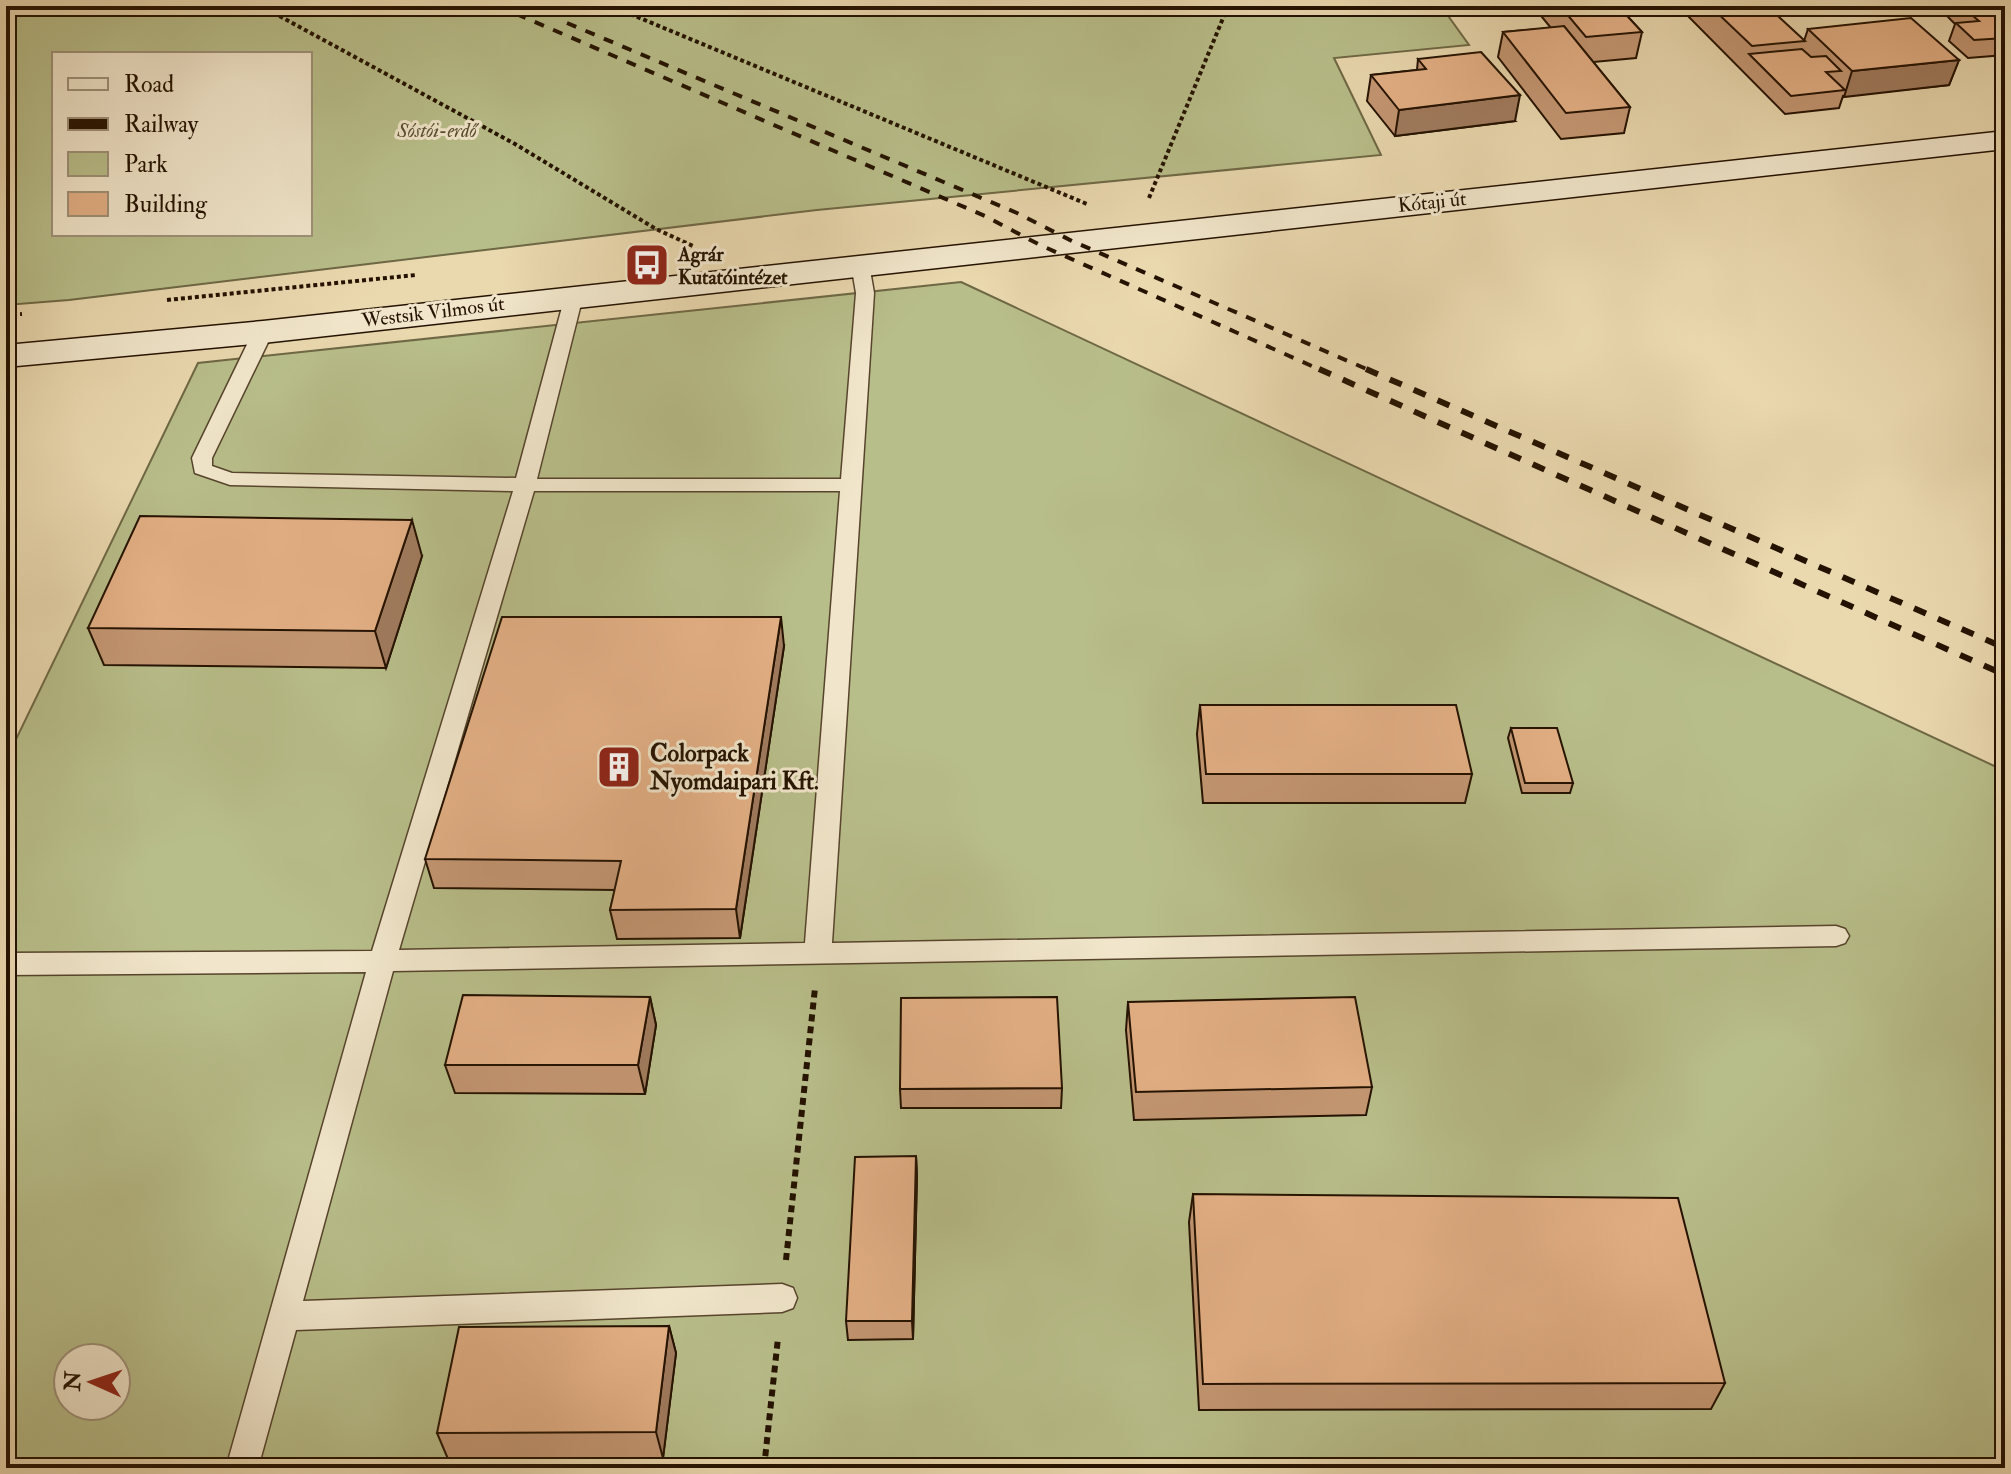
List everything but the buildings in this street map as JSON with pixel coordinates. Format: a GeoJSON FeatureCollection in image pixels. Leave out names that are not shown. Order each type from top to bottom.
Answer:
{"type":"FeatureCollection","features":[{"type":"Feature","properties":{"kind":"main road","name":"Kótaji út"},"geometry":{"type":"LineString","coordinates":[[860,264],[2005,140]]}},
{"type":"Feature","properties":{"kind":"main road","name":"Westsik Vilmos út"},"geometry":{"type":"LineString","coordinates":[[6,356],[263,332],[860,264]]}},
{"type":"Feature","properties":{"kind":"lane"},"geometry":{"type":"LineString","coordinates":[[818,953],[865,293],[860,264]]}},
{"type":"Feature","properties":{"kind":"lane"},"geometry":{"type":"LineString","coordinates":[[242,1468],[382,961],[525,485],[574,296]]}},
{"type":"Feature","properties":{"kind":"lane"},"geometry":{"type":"LineString","coordinates":[[263,332],[202,458],[202,469],[230,479],[525,485],[853,485]]}},
{"type":"Feature","properties":{"kind":"lane"},"geometry":{"type":"LineString","coordinates":[[6,964],[382,961],[1836,936]]}},
{"type":"Feature","properties":{"kind":"lane"},"geometry":{"type":"LineString","coordinates":[[285,1316],[782,1298]]}},
{"type":"Feature","properties":{"kind":"path"},"geometry":{"type":"LineString","coordinates":[[261,6],[490,129],[587,185],[665,236],[693,246]]}},
{"type":"Feature","properties":{"kind":"path"},"geometry":{"type":"LineString","coordinates":[[611,6],[1088,204]]}},
{"type":"Feature","properties":{"kind":"path"},"geometry":{"type":"LineString","coordinates":[[1148,199],[1228,6]]}},
{"type":"Feature","properties":{"kind":"path"},"geometry":{"type":"LineString","coordinates":[[764,1468],[818,953]]}},
{"type":"Feature","properties":{"kind":"green space","name":"Sóstói-erdő"},"geometry":{"type":"Polygon","coordinates":[[[6,6],[1441,6],[1469,45],[1334,58],[1381,155],[817,210],[6,305],[6,6]]]}},
{"type":"Feature","properties":{"kind":"green space"},"geometry":{"type":"Polygon","coordinates":[[[961,282],[2005,771],[2005,1468],[6,1468],[6,760],[198,363],[961,282]]]}},
{"type":"Feature","properties":{"kind":"railway"},"geometry":{"type":"LineString","coordinates":[[498,6],[985,216],[1040,245],[1323,371]]}},
{"type":"Feature","properties":{"kind":"railway"},"geometry":{"type":"LineString","coordinates":[[567,23],[1017,213],[1072,241],[1371,371]]}},
{"type":"Feature","properties":{"kind":"railway"},"geometry":{"type":"LineString","coordinates":[[1319,369],[2005,675]]}},
{"type":"Feature","properties":{"kind":"railway"},"geometry":{"type":"LineString","coordinates":[[1366,369],[2005,648]]}},
{"type":"Feature","properties":{"kind":"place","name":"Agrár Kutatóintézet"},"geometry":{"type":"Point","coordinates":[647,265]}},
{"type":"Feature","properties":{"kind":"place","name":"Colorpack Nyomdaipari Kft."},"geometry":{"type":"Point","coordinates":[619,767]}}]}
